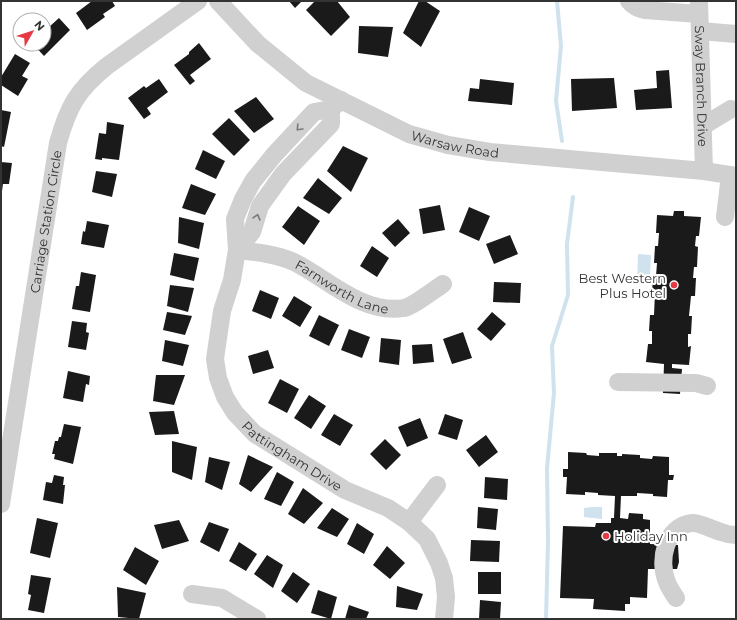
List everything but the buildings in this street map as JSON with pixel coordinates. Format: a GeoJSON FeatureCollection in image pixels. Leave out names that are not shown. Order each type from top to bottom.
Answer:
{"type":"FeatureCollection","features":[{"type":"Feature","properties":{"kind":"street","name":"Carriage Station Circle"},"geometry":{"type":"LineString","coordinates":[[1,504],[58,143],[64,120],[81,89],[92,78],[106,66],[198,1]]}},
{"type":"Feature","properties":{"kind":"street","name":"Warsaw Road"},"geometry":{"type":"LineString","coordinates":[[218,1],[258,44],[306,83],[336,104],[409,134],[448,145],[490,152],[704,171],[733,175]]}},
{"type":"Feature","properties":{"kind":"street"},"geometry":{"type":"LineString","coordinates":[[629,1],[633,6],[645,10],[699,15],[736,34]]}},
{"type":"Feature","properties":{"kind":"street","name":"Sway Branch Drive"},"geometry":{"type":"LineString","coordinates":[[699,15],[704,171]]}},
{"type":"Feature","properties":{"kind":"street","name":"Pattingham Drive"},"geometry":{"type":"LineString","coordinates":[[336,104],[314,112],[260,173],[243,199],[235,220],[237,250],[232,280],[222,311],[215,359],[218,378],[225,397],[235,413],[255,434],[345,490],[388,508],[409,522],[427,539],[439,562],[444,578],[446,597],[444,619]]}},
{"type":"Feature","properties":{"kind":"street"},"geometry":{"type":"LineString","coordinates":[[237,250],[252,232],[260,206],[283,174],[331,124],[336,104]]}},
{"type":"Feature","properties":{"kind":"street"},"geometry":{"type":"LineString","coordinates":[[702,126],[731,109]]}},
{"type":"Feature","properties":{"kind":"street"},"geometry":{"type":"LineString","coordinates":[[282,147],[295,161]]}},
{"type":"Feature","properties":{"kind":"street"},"geometry":{"type":"LineString","coordinates":[[260,173],[275,185]]}},
{"type":"Feature","properties":{"kind":"street"},"geometry":{"type":"LineString","coordinates":[[725,217],[733,175]]}},
{"type":"Feature","properties":{"kind":"street","name":"Farnworth Lane"},"geometry":{"type":"LineString","coordinates":[[237,250],[266,253],[292,261],[356,298],[382,309],[406,308],[443,284]]}},
{"type":"Feature","properties":{"kind":"street"},"geometry":{"type":"LineString","coordinates":[[618,382],[696,383],[707,386]]}},
{"type":"Feature","properties":{"kind":"street"},"geometry":{"type":"LineString","coordinates":[[409,522],[437,484]]}},
{"type":"Feature","properties":{"kind":"street"},"geometry":{"type":"LineString","coordinates":[[676,598],[666,581],[665,573],[665,550],[667,540],[670,535],[694,522],[721,532],[736,535]]}},
{"type":"Feature","properties":{"kind":"street"},"geometry":{"type":"LineString","coordinates":[[192,594],[222,598],[257,619]]}},
{"type":"Feature","properties":{"kind":"water"},"geometry":{"type":"Polygon","coordinates":[[[638,254],[651,255],[648,284],[637,283],[638,254]]]}},
{"type":"Feature","properties":{"kind":"water"},"geometry":{"type":"Polygon","coordinates":[[[602,507],[602,519],[584,517],[584,508],[602,507]]]}},
{"type":"Feature","properties":{"kind":"waterway"},"geometry":{"type":"LineString","coordinates":[[557,1],[561,46],[556,101],[562,141]]}},
{"type":"Feature","properties":{"kind":"waterway"},"geometry":{"type":"LineString","coordinates":[[546,619],[548,541],[547,468],[554,393],[552,346],[568,295],[567,244],[573,197]]}},
{"type":"Feature","properties":{"kind":"place","name":"Best Western Plus Hotel"},"geometry":{"type":"Point","coordinates":[674,285]}},
{"type":"Feature","properties":{"kind":"place","name":"Holiday Inn"},"geometry":{"type":"Point","coordinates":[606,536]}}]}
